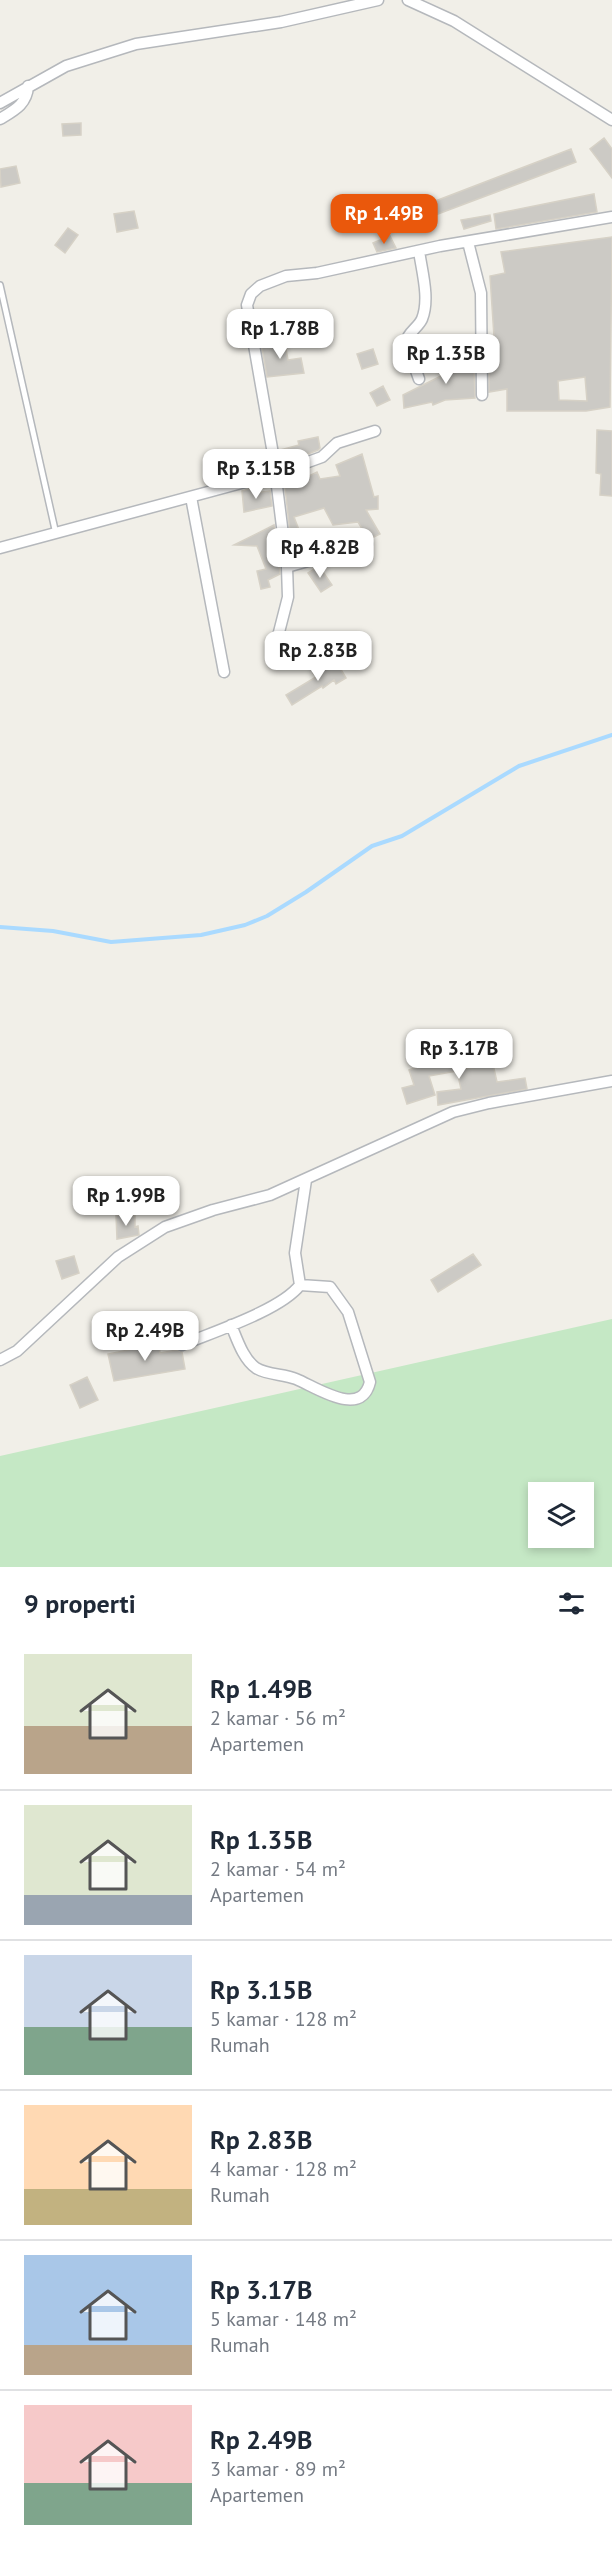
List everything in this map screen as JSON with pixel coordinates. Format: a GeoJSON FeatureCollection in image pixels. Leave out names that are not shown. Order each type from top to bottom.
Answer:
{"type":"FeatureCollection","features":[{"type":"Feature","properties":{"kind":"street"},"geometry":{"type":"LineString","coordinates":[[0,103],[66,66],[136,44],[281,22],[378,0]]}},
{"type":"Feature","properties":{"kind":"street"},"geometry":{"type":"LineString","coordinates":[[408,0],[454,21],[612,120]]}},
{"type":"Feature","properties":{"kind":"street"},"geometry":{"type":"LineString","coordinates":[[0,119],[21,105],[27,97],[28,86]]}},
{"type":"Feature","properties":{"kind":"street"},"geometry":{"type":"LineString","coordinates":[[278,640],[288,597],[287,567],[275,474],[248,305],[251,294],[260,286],[286,276],[317,273],[419,251],[612,217]]}},
{"type":"Feature","properties":{"kind":"street"},"geometry":{"type":"LineString","coordinates":[[468,242],[481,293],[482,395]]}},
{"type":"Feature","properties":{"kind":"street"},"geometry":{"type":"LineString","coordinates":[[419,251],[425,309],[421,321],[407,336],[406,342],[419,379]]}},
{"type":"Feature","properties":{"kind":"street"},"geometry":{"type":"LineString","coordinates":[[0,548],[275,474],[322,458],[337,443],[375,431]]}},
{"type":"Feature","properties":{"kind":"street"},"geometry":{"type":"LineString","coordinates":[[191,496],[224,672]]}},
{"type":"Feature","properties":{"kind":"street"},"geometry":{"type":"LineString","coordinates":[[287,567],[314,558],[340,555],[368,544]]}},
{"type":"Feature","properties":{"kind":"street"},"geometry":{"type":"LineString","coordinates":[[0,1360],[17,1351],[118,1257],[139,1242],[190,1218],[270,1195],[453,1112],[489,1103],[612,1081]]}},
{"type":"Feature","properties":{"kind":"street"},"geometry":{"type":"LineString","coordinates":[[182,1345],[231,1325],[292,1295],[300,1285],[295,1253],[306,1180]]}},
{"type":"Feature","properties":{"kind":"street"},"geometry":{"type":"LineString","coordinates":[[231,1325],[247,1359],[257,1369],[295,1379],[337,1399],[353,1400],[363,1395],[369,1390],[370,1382],[348,1312],[330,1287],[300,1285]]}},
{"type":"Feature","properties":{"kind":"lane"},"geometry":{"type":"LineString","coordinates":[[0,285],[56,534]]}},
{"type":"Feature","properties":{"kind":"green space"},"geometry":{"type":"Polygon","coordinates":[[[612,1319],[612,1567],[0,1567],[0,1456],[612,1319]]]}},
{"type":"Feature","properties":{"kind":"building"},"geometry":{"type":"Polygon","coordinates":[[[81,123],[81,135],[63,136],[62,124],[81,123]]]}},
{"type":"Feature","properties":{"kind":"building"},"geometry":{"type":"Polygon","coordinates":[[[604,138],[612,149],[612,178],[590,149],[604,138]]]}},
{"type":"Feature","properties":{"kind":"building"},"geometry":{"type":"Polygon","coordinates":[[[571,149],[576,162],[382,235],[378,223],[571,149]]]}},
{"type":"Feature","properties":{"kind":"building"},"geometry":{"type":"Polygon","coordinates":[[[16,166],[20,183],[1,187],[0,169],[16,166]]]}},
{"type":"Feature","properties":{"kind":"building"},"geometry":{"type":"Polygon","coordinates":[[[594,194],[597,212],[496,229],[494,214],[594,194]]]}},
{"type":"Feature","properties":{"kind":"building"},"geometry":{"type":"Polygon","coordinates":[[[134,211],[138,228],[117,232],[114,214],[134,211]]]}},
{"type":"Feature","properties":{"kind":"building"},"geometry":{"type":"Polygon","coordinates":[[[490,215],[491,221],[464,229],[461,220],[490,215]]]}},
{"type":"Feature","properties":{"kind":"building"},"geometry":{"type":"Polygon","coordinates":[[[68,228],[78,235],[65,253],[55,245],[68,228]]]}},
{"type":"Feature","properties":{"kind":"building"},"geometry":{"type":"Polygon","coordinates":[[[390,236],[396,248],[377,252],[373,243],[390,236]]]}},
{"type":"Feature","properties":{"kind":"building"},"geometry":{"type":"Polygon","coordinates":[[[612,237],[610,407],[586,411],[507,411],[507,389],[489,392],[489,368],[496,367],[490,276],[505,273],[501,252],[612,237]],[[585,377],[558,381],[559,400],[587,401],[585,377]]]}},
{"type":"Feature","properties":{"kind":"building"},"geometry":{"type":"Polygon","coordinates":[[[284,338],[288,360],[301,358],[304,373],[267,377],[261,342],[284,338]]]}},
{"type":"Feature","properties":{"kind":"building"},"geometry":{"type":"Polygon","coordinates":[[[373,349],[378,364],[362,369],[357,354],[373,349]]]}},
{"type":"Feature","properties":{"kind":"building"},"geometry":{"type":"Polygon","coordinates":[[[470,357],[472,370],[474,370],[475,398],[445,400],[433,405],[432,402],[404,408],[403,395],[441,376],[439,361],[470,357]]]}},
{"type":"Feature","properties":{"kind":"building"},"geometry":{"type":"Polygon","coordinates":[[[383,386],[390,400],[377,406],[370,393],[383,386]]]}},
{"type":"Feature","properties":{"kind":"building"},"geometry":{"type":"Polygon","coordinates":[[[597,430],[612,431],[612,496],[600,495],[601,474],[596,473],[597,430]]]}},
{"type":"Feature","properties":{"kind":"building"},"geometry":{"type":"Polygon","coordinates":[[[318,437],[320,448],[318,450],[282,464],[280,450],[299,445],[298,441],[318,437]]]}},
{"type":"Feature","properties":{"kind":"building"},"geometry":{"type":"Polygon","coordinates":[[[362,454],[374,497],[378,496],[378,509],[366,510],[380,534],[372,538],[367,537],[358,522],[333,525],[324,508],[294,517],[305,545],[292,550],[284,479],[305,471],[307,477],[317,472],[320,479],[340,476],[336,465],[362,454]]]}},
{"type":"Feature","properties":{"kind":"building"},"geometry":{"type":"Polygon","coordinates":[[[252,488],[253,493],[270,491],[272,506],[244,512],[242,491],[252,488]]]}},
{"type":"Feature","properties":{"kind":"building"},"geometry":{"type":"Polygon","coordinates":[[[274,525],[280,574],[268,580],[270,587],[261,589],[257,571],[266,569],[257,546],[234,545],[274,525]]]}},
{"type":"Feature","properties":{"kind":"building"},"geometry":{"type":"Polygon","coordinates":[[[319,566],[332,585],[321,592],[308,573],[319,566]]]}},
{"type":"Feature","properties":{"kind":"building"},"geometry":{"type":"Polygon","coordinates":[[[294,632],[307,652],[295,660],[284,643],[285,638],[294,632]]]}},
{"type":"Feature","properties":{"kind":"building"},"geometry":{"type":"Polygon","coordinates":[[[336,661],[346,678],[336,684],[334,680],[323,688],[322,686],[292,705],[286,695],[316,677],[313,673],[336,661]]]}},
{"type":"Feature","properties":{"kind":"building"},"geometry":{"type":"Polygon","coordinates":[[[455,1043],[467,1044],[464,1069],[493,1064],[497,1082],[525,1078],[527,1089],[438,1105],[437,1092],[461,1089],[457,1071],[429,1076],[435,1095],[407,1104],[402,1088],[414,1085],[409,1070],[425,1064],[425,1067],[443,1064],[441,1056],[454,1052],[455,1043]]]}},
{"type":"Feature","properties":{"kind":"building"},"geometry":{"type":"Polygon","coordinates":[[[116,1215],[135,1216],[135,1227],[138,1226],[139,1235],[117,1239],[116,1215]]]}},
{"type":"Feature","properties":{"kind":"building"},"geometry":{"type":"Polygon","coordinates":[[[473,1254],[481,1265],[438,1292],[431,1280],[473,1254]]]}},
{"type":"Feature","properties":{"kind":"building"},"geometry":{"type":"Polygon","coordinates":[[[74,1256],[79,1273],[62,1279],[56,1261],[74,1256]]]}},
{"type":"Feature","properties":{"kind":"building"},"geometry":{"type":"Polygon","coordinates":[[[159,1344],[160,1353],[177,1350],[182,1352],[185,1369],[114,1381],[108,1354],[159,1344]]]}},
{"type":"Feature","properties":{"kind":"building"},"geometry":{"type":"Polygon","coordinates":[[[87,1377],[98,1400],[80,1408],[70,1385],[87,1377]]]}},
{"type":"Feature","properties":{"kind":"waterway"},"geometry":{"type":"LineString","coordinates":[[0,927],[53,931],[111,942],[201,935],[245,925],[267,916],[306,892],[372,846],[402,836],[519,766],[612,735]]}}]}
